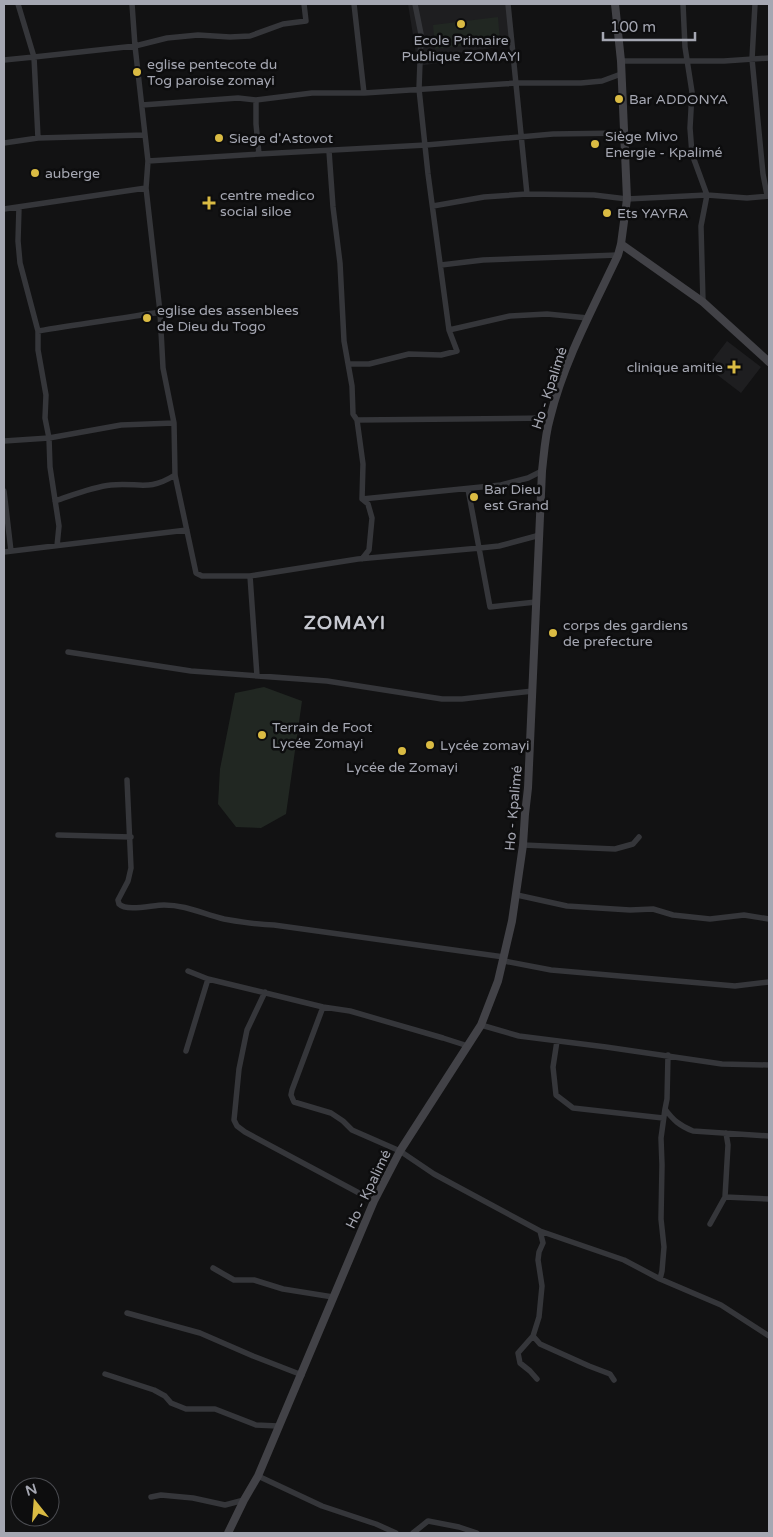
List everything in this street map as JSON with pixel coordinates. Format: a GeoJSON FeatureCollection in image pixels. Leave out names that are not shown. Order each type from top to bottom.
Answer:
{"type":"FeatureCollection","features":[{"type":"Feature","properties":{"kind":"main road","name":"Ho - Kpalimé"},"geometry":{"type":"LineString","coordinates":[[228,1533],[258,1476],[374,1201],[400,1152],[482,1025],[504,959],[523,845],[524,814],[528,788],[542,472],[550,418],[571,354],[618,255],[627,199],[622,74],[616,4]]}},
{"type":"Feature","properties":{"kind":"main road"},"geometry":{"type":"LineString","coordinates":[[621,244],[703,302],[769,362]]}},
{"type":"Feature","properties":{"kind":"street"},"geometry":{"type":"LineString","coordinates":[[18,4],[34,57],[38,138]]}},
{"type":"Feature","properties":{"kind":"street"},"geometry":{"type":"LineString","coordinates":[[132,4],[148,162],[146,188],[160,312],[163,368],[174,423],[175,475],[194,566],[198,575],[250,576],[362,559],[499,546],[540,535]]}},
{"type":"Feature","properties":{"kind":"street"},"geometry":{"type":"LineString","coordinates":[[4,60],[135,46],[167,38],[198,35],[250,36],[282,24],[306,21],[304,4]]}},
{"type":"Feature","properties":{"kind":"street"},"geometry":{"type":"LineString","coordinates":[[354,4],[364,93]]}},
{"type":"Feature","properties":{"kind":"street"},"geometry":{"type":"LineString","coordinates":[[349,364],[369,364],[408,354],[450,353],[457,351],[450,330],[433,206],[419,89],[421,34],[415,4]]}},
{"type":"Feature","properties":{"kind":"street"},"geometry":{"type":"LineString","coordinates":[[508,4],[527,194]]}},
{"type":"Feature","properties":{"kind":"street"},"geometry":{"type":"LineString","coordinates":[[683,4],[687,61],[692,92],[690,128],[692,154],[707,194],[701,226],[703,302]]}},
{"type":"Feature","properties":{"kind":"street"},"geometry":{"type":"LineString","coordinates":[[433,206],[484,196],[527,194],[594,195],[627,199],[707,194],[746,198],[768,195],[762,174],[752,59],[755,4]]}},
{"type":"Feature","properties":{"kind":"street"},"geometry":{"type":"LineString","coordinates":[[621,61],[769,58]]}},
{"type":"Feature","properties":{"kind":"street"},"geometry":{"type":"LineString","coordinates":[[142,104],[238,98],[256,100],[312,93],[364,93],[517,83],[581,83],[602,81],[622,74]]}},
{"type":"Feature","properties":{"kind":"street"},"geometry":{"type":"LineString","coordinates":[[256,100],[259,154]]}},
{"type":"Feature","properties":{"kind":"street"},"geometry":{"type":"LineString","coordinates":[[148,162],[259,154],[328,152],[553,134],[624,133]]}},
{"type":"Feature","properties":{"kind":"street"},"geometry":{"type":"LineString","coordinates":[[4,143],[38,138],[145,135]]}},
{"type":"Feature","properties":{"kind":"street"},"geometry":{"type":"LineString","coordinates":[[328,152],[340,263],[344,341],[352,386],[353,414],[357,420],[363,464],[362,498],[368,504],[372,518],[370,550],[362,559]]}},
{"type":"Feature","properties":{"kind":"street"},"geometry":{"type":"LineString","coordinates":[[4,209],[146,188]]}},
{"type":"Feature","properties":{"kind":"street"},"geometry":{"type":"LineString","coordinates":[[19,207],[18,241],[20,263],[38,331],[38,350],[46,395],[45,418],[49,438],[50,467],[60,526],[57,546]]}},
{"type":"Feature","properties":{"kind":"street"},"geometry":{"type":"LineString","coordinates":[[441,265],[483,260],[618,255]]}},
{"type":"Feature","properties":{"kind":"street"},"geometry":{"type":"LineString","coordinates":[[38,331],[160,312]]}},
{"type":"Feature","properties":{"kind":"street"},"geometry":{"type":"LineString","coordinates":[[450,330],[510,316],[547,314],[588,318]]}},
{"type":"Feature","properties":{"kind":"street"},"geometry":{"type":"LineString","coordinates":[[357,420],[463,421],[550,418]]}},
{"type":"Feature","properties":{"kind":"street"},"geometry":{"type":"LineString","coordinates":[[4,441],[49,438],[121,425],[174,423]]}},
{"type":"Feature","properties":{"kind":"street"},"geometry":{"type":"LineString","coordinates":[[362,498],[501,485],[542,472]]}},
{"type":"Feature","properties":{"kind":"street"},"geometry":{"type":"LineString","coordinates":[[55,500],[111,485],[152,485],[162,483],[175,475]]}},
{"type":"Feature","properties":{"kind":"street"},"geometry":{"type":"LineString","coordinates":[[468,488],[490,607],[536,602]]}},
{"type":"Feature","properties":{"kind":"street"},"geometry":{"type":"LineString","coordinates":[[4,491],[11,551]]}},
{"type":"Feature","properties":{"kind":"street"},"geometry":{"type":"LineString","coordinates":[[4,552],[187,530]]}},
{"type":"Feature","properties":{"kind":"street"},"geometry":{"type":"LineString","coordinates":[[250,576],[256,676]]}},
{"type":"Feature","properties":{"kind":"street"},"geometry":{"type":"LineString","coordinates":[[68,652],[191,671],[327,681],[442,699],[462,699],[532,691]]}},
{"type":"Feature","properties":{"kind":"street"},"geometry":{"type":"LineString","coordinates":[[127,780],[132,868],[118,900],[118,904],[121,907],[184,906],[223,919],[256,925],[274,925],[504,959],[551,970],[735,986],[769,982]]}},
{"type":"Feature","properties":{"kind":"street"},"geometry":{"type":"LineString","coordinates":[[58,836],[131,836]]}},
{"type":"Feature","properties":{"kind":"street"},"geometry":{"type":"LineString","coordinates":[[523,845],[615,849],[632,844],[639,837]]}},
{"type":"Feature","properties":{"kind":"street"},"geometry":{"type":"LineString","coordinates":[[516,894],[567,906],[630,910],[653,909],[710,919],[744,915],[769,919]]}},
{"type":"Feature","properties":{"kind":"street"},"geometry":{"type":"LineString","coordinates":[[188,971],[208,979],[350,1011],[468,1046]]}},
{"type":"Feature","properties":{"kind":"street"},"geometry":{"type":"LineString","coordinates":[[186,1051],[208,979]]}},
{"type":"Feature","properties":{"kind":"street"},"geometry":{"type":"LineString","coordinates":[[265,992],[247,1030],[242,1050],[233,1113],[237,1126],[374,1201]]}},
{"type":"Feature","properties":{"kind":"street"},"geometry":{"type":"LineString","coordinates":[[322,1006],[293,1085],[291,1098],[298,1104],[331,1113],[352,1130],[400,1152],[434,1174],[540,1230],[624,1260],[660,1279],[722,1306],[768,1333]]}},
{"type":"Feature","properties":{"kind":"street"},"geometry":{"type":"LineString","coordinates":[[482,1025],[519,1036],[668,1055],[722,1064],[769,1065]]}},
{"type":"Feature","properties":{"kind":"street"},"geometry":{"type":"LineString","coordinates":[[557,1041],[553,1067],[556,1096],[573,1108],[664,1118]]}},
{"type":"Feature","properties":{"kind":"street"},"geometry":{"type":"LineString","coordinates":[[660,1279],[664,1247],[661,1219],[661,1138],[667,1099],[668,1055]]}},
{"type":"Feature","properties":{"kind":"street"},"geometry":{"type":"LineString","coordinates":[[665,1109],[672,1120],[682,1127],[693,1131],[769,1136]]}},
{"type":"Feature","properties":{"kind":"street"},"geometry":{"type":"LineString","coordinates":[[710,1224],[725,1197],[728,1145],[726,1133]]}},
{"type":"Feature","properties":{"kind":"street"},"geometry":{"type":"LineString","coordinates":[[725,1197],[769,1199]]}},
{"type":"Feature","properties":{"kind":"street"},"geometry":{"type":"LineString","coordinates":[[536,1379],[520,1363],[518,1353],[533,1336],[542,1301],[538,1260],[538,1252],[543,1243],[540,1230]]}},
{"type":"Feature","properties":{"kind":"street"},"geometry":{"type":"LineString","coordinates":[[213,1268],[234,1280],[254,1280],[283,1289],[333,1297]]}},
{"type":"Feature","properties":{"kind":"street"},"geometry":{"type":"LineString","coordinates":[[127,1313],[200,1333],[302,1375]]}},
{"type":"Feature","properties":{"kind":"street"},"geometry":{"type":"LineString","coordinates":[[533,1336],[540,1344],[610,1374],[614,1380]]}},
{"type":"Feature","properties":{"kind":"street"},"geometry":{"type":"LineString","coordinates":[[105,1374],[154,1390],[165,1396],[171,1403],[186,1409],[215,1409],[256,1425],[278,1426]]}},
{"type":"Feature","properties":{"kind":"street"},"geometry":{"type":"LineString","coordinates":[[258,1476],[322,1506],[376,1524],[396,1533]]}},
{"type":"Feature","properties":{"kind":"street"},"geometry":{"type":"LineString","coordinates":[[151,1497],[160,1495],[193,1498],[225,1505],[244,1500]]}},
{"type":"Feature","properties":{"kind":"street"},"geometry":{"type":"LineString","coordinates":[[413,1533],[428,1521],[459,1527],[477,1533]]}},
{"type":"Feature","properties":{"kind":"shaded area","name":"Ecole Primaire Publique ZOMAYI"},"geometry":{"type":"Polygon","coordinates":[[[408,4],[508,4],[512,45],[451,54],[452,61],[418,66],[408,4]]]}},
{"type":"Feature","properties":{"kind":"shaded area"},"geometry":{"type":"Polygon","coordinates":[[[498,17],[500,41],[435,49],[433,25],[498,17]]]}},
{"type":"Feature","properties":{"kind":"shaded area","name":"clinique amitie"},"geometry":{"type":"Polygon","coordinates":[[[727,341],[761,367],[741,393],[707,367],[727,341]]]}},
{"type":"Feature","properties":{"kind":"shaded area","name":"Terrain de Foot Lycée Zomayi"},"geometry":{"type":"Polygon","coordinates":[[[264,687],[302,701],[286,814],[261,828],[236,827],[218,804],[220,769],[235,693],[264,687]]]}},
{"type":"Feature","properties":{"kind":"place","name":"Ecole Primaire Publique ZOMAYI"},"geometry":{"type":"Point","coordinates":[461,24]}},
{"type":"Feature","properties":{"kind":"place","name":"eglise pentecote du Tog paroise zomayi"},"geometry":{"type":"Point","coordinates":[137,72]}},
{"type":"Feature","properties":{"kind":"place","name":"Bar ADDONYA"},"geometry":{"type":"Point","coordinates":[619,99]}},
{"type":"Feature","properties":{"kind":"place","name":"Siege d'Astovot"},"geometry":{"type":"Point","coordinates":[219,138]}},
{"type":"Feature","properties":{"kind":"place","name":"Siège Mivo Energie - Kpalimé"},"geometry":{"type":"Point","coordinates":[595,144]}},
{"type":"Feature","properties":{"kind":"place","name":"auberge"},"geometry":{"type":"Point","coordinates":[35,173]}},
{"type":"Feature","properties":{"kind":"place","name":"centre medico social siloe"},"geometry":{"type":"Point","coordinates":[209,203]}},
{"type":"Feature","properties":{"kind":"place","name":"Ets YAYRA"},"geometry":{"type":"Point","coordinates":[607,213]}},
{"type":"Feature","properties":{"kind":"place","name":"eglise des assenblees de Dieu du Togo"},"geometry":{"type":"Point","coordinates":[147,318]}},
{"type":"Feature","properties":{"kind":"place","name":"clinique amitie"},"geometry":{"type":"Point","coordinates":[734,367]}},
{"type":"Feature","properties":{"kind":"place","name":"Bar Dieu est Grand"},"geometry":{"type":"Point","coordinates":[474,497]}},
{"type":"Feature","properties":{"kind":"place","name":"corps des gardiens de prefecture"},"geometry":{"type":"Point","coordinates":[553,633]}},
{"type":"Feature","properties":{"kind":"place","name":"Terrain de Foot Lycée Zomayi"},"geometry":{"type":"Point","coordinates":[262,735]}},
{"type":"Feature","properties":{"kind":"place","name":"Lycée zomayi"},"geometry":{"type":"Point","coordinates":[430,745]}},
{"type":"Feature","properties":{"kind":"place","name":"Lycée de Zomayi"},"geometry":{"type":"Point","coordinates":[402,751]}},
{"type":"Feature","properties":{"kind":"district","name":"ZOMAYI"},"geometry":{"type":"Point","coordinates":[345,622]}}]}
